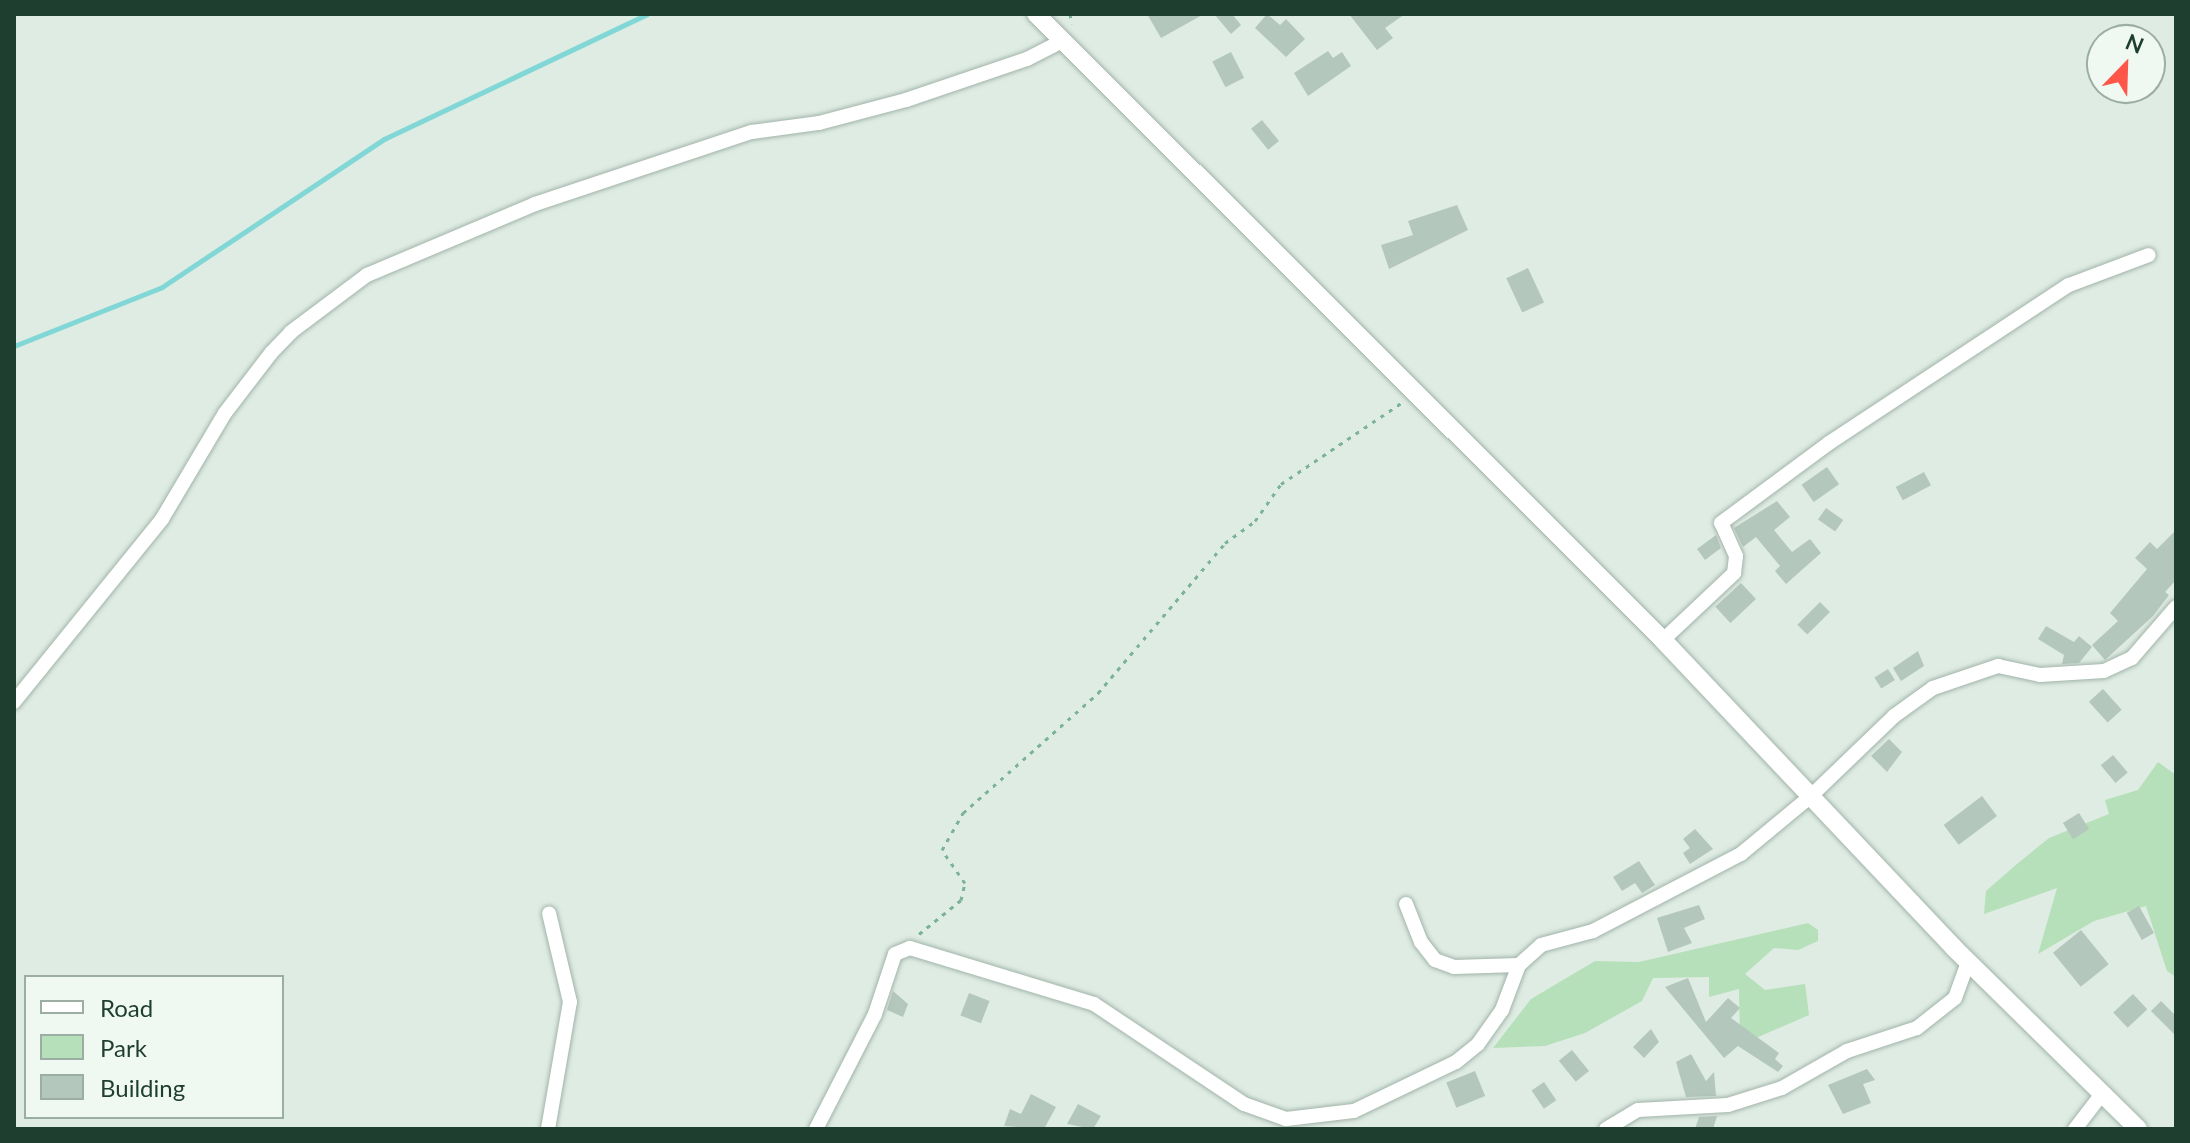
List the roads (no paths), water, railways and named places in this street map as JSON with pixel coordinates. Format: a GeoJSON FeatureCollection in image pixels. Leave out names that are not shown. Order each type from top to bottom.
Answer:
{"type":"FeatureCollection","features":[{"type":"Feature","properties":{"kind":"main road"},"geometry":{"type":"LineString","coordinates":[[1036,14],[1413,387],[1663,640],[1968,962],[2138,1129]]}},
{"type":"Feature","properties":{"kind":"street"},"geometry":{"type":"LineString","coordinates":[[14,702],[162,519],[225,413],[271,353],[291,332],[367,275],[535,204],[752,132],[819,123],[906,100],[1027,59],[1062,41]]}},
{"type":"Feature","properties":{"kind":"street"},"geometry":{"type":"LineString","coordinates":[[1663,640],[1734,573],[1736,556],[1721,523],[1842,434],[2069,285],[2149,255]]}},
{"type":"Feature","properties":{"kind":"street"},"geometry":{"type":"LineString","coordinates":[[816,1129],[875,1014],[895,954],[910,948],[1094,1004],[1223,1092],[1283,1124],[1354,1111],[1456,1062],[1491,1030],[1519,965],[1541,945],[1593,931],[1741,854],[1812,795],[1894,716],[1933,688],[1998,666],[2040,675],[2104,671],[2132,658],[2176,607]]}},
{"type":"Feature","properties":{"kind":"street"},"geometry":{"type":"LineString","coordinates":[[1406,904],[1435,960],[1454,967],[1519,965]]}},
{"type":"Feature","properties":{"kind":"street"},"geometry":{"type":"LineString","coordinates":[[548,1129],[570,1002],[549,913]]}},
{"type":"Feature","properties":{"kind":"street"},"geometry":{"type":"LineString","coordinates":[[1606,1129],[1638,1110],[1728,1105],[1782,1088],[1847,1051],[1917,1028],[1955,998],[1968,962]]}},
{"type":"Feature","properties":{"kind":"street"},"geometry":{"type":"LineString","coordinates":[[2075,1129],[2102,1094]]}},
{"type":"Feature","properties":{"kind":"waterway"},"geometry":{"type":"LineString","coordinates":[[14,346],[162,287],[384,139],[647,14]]}}]}
